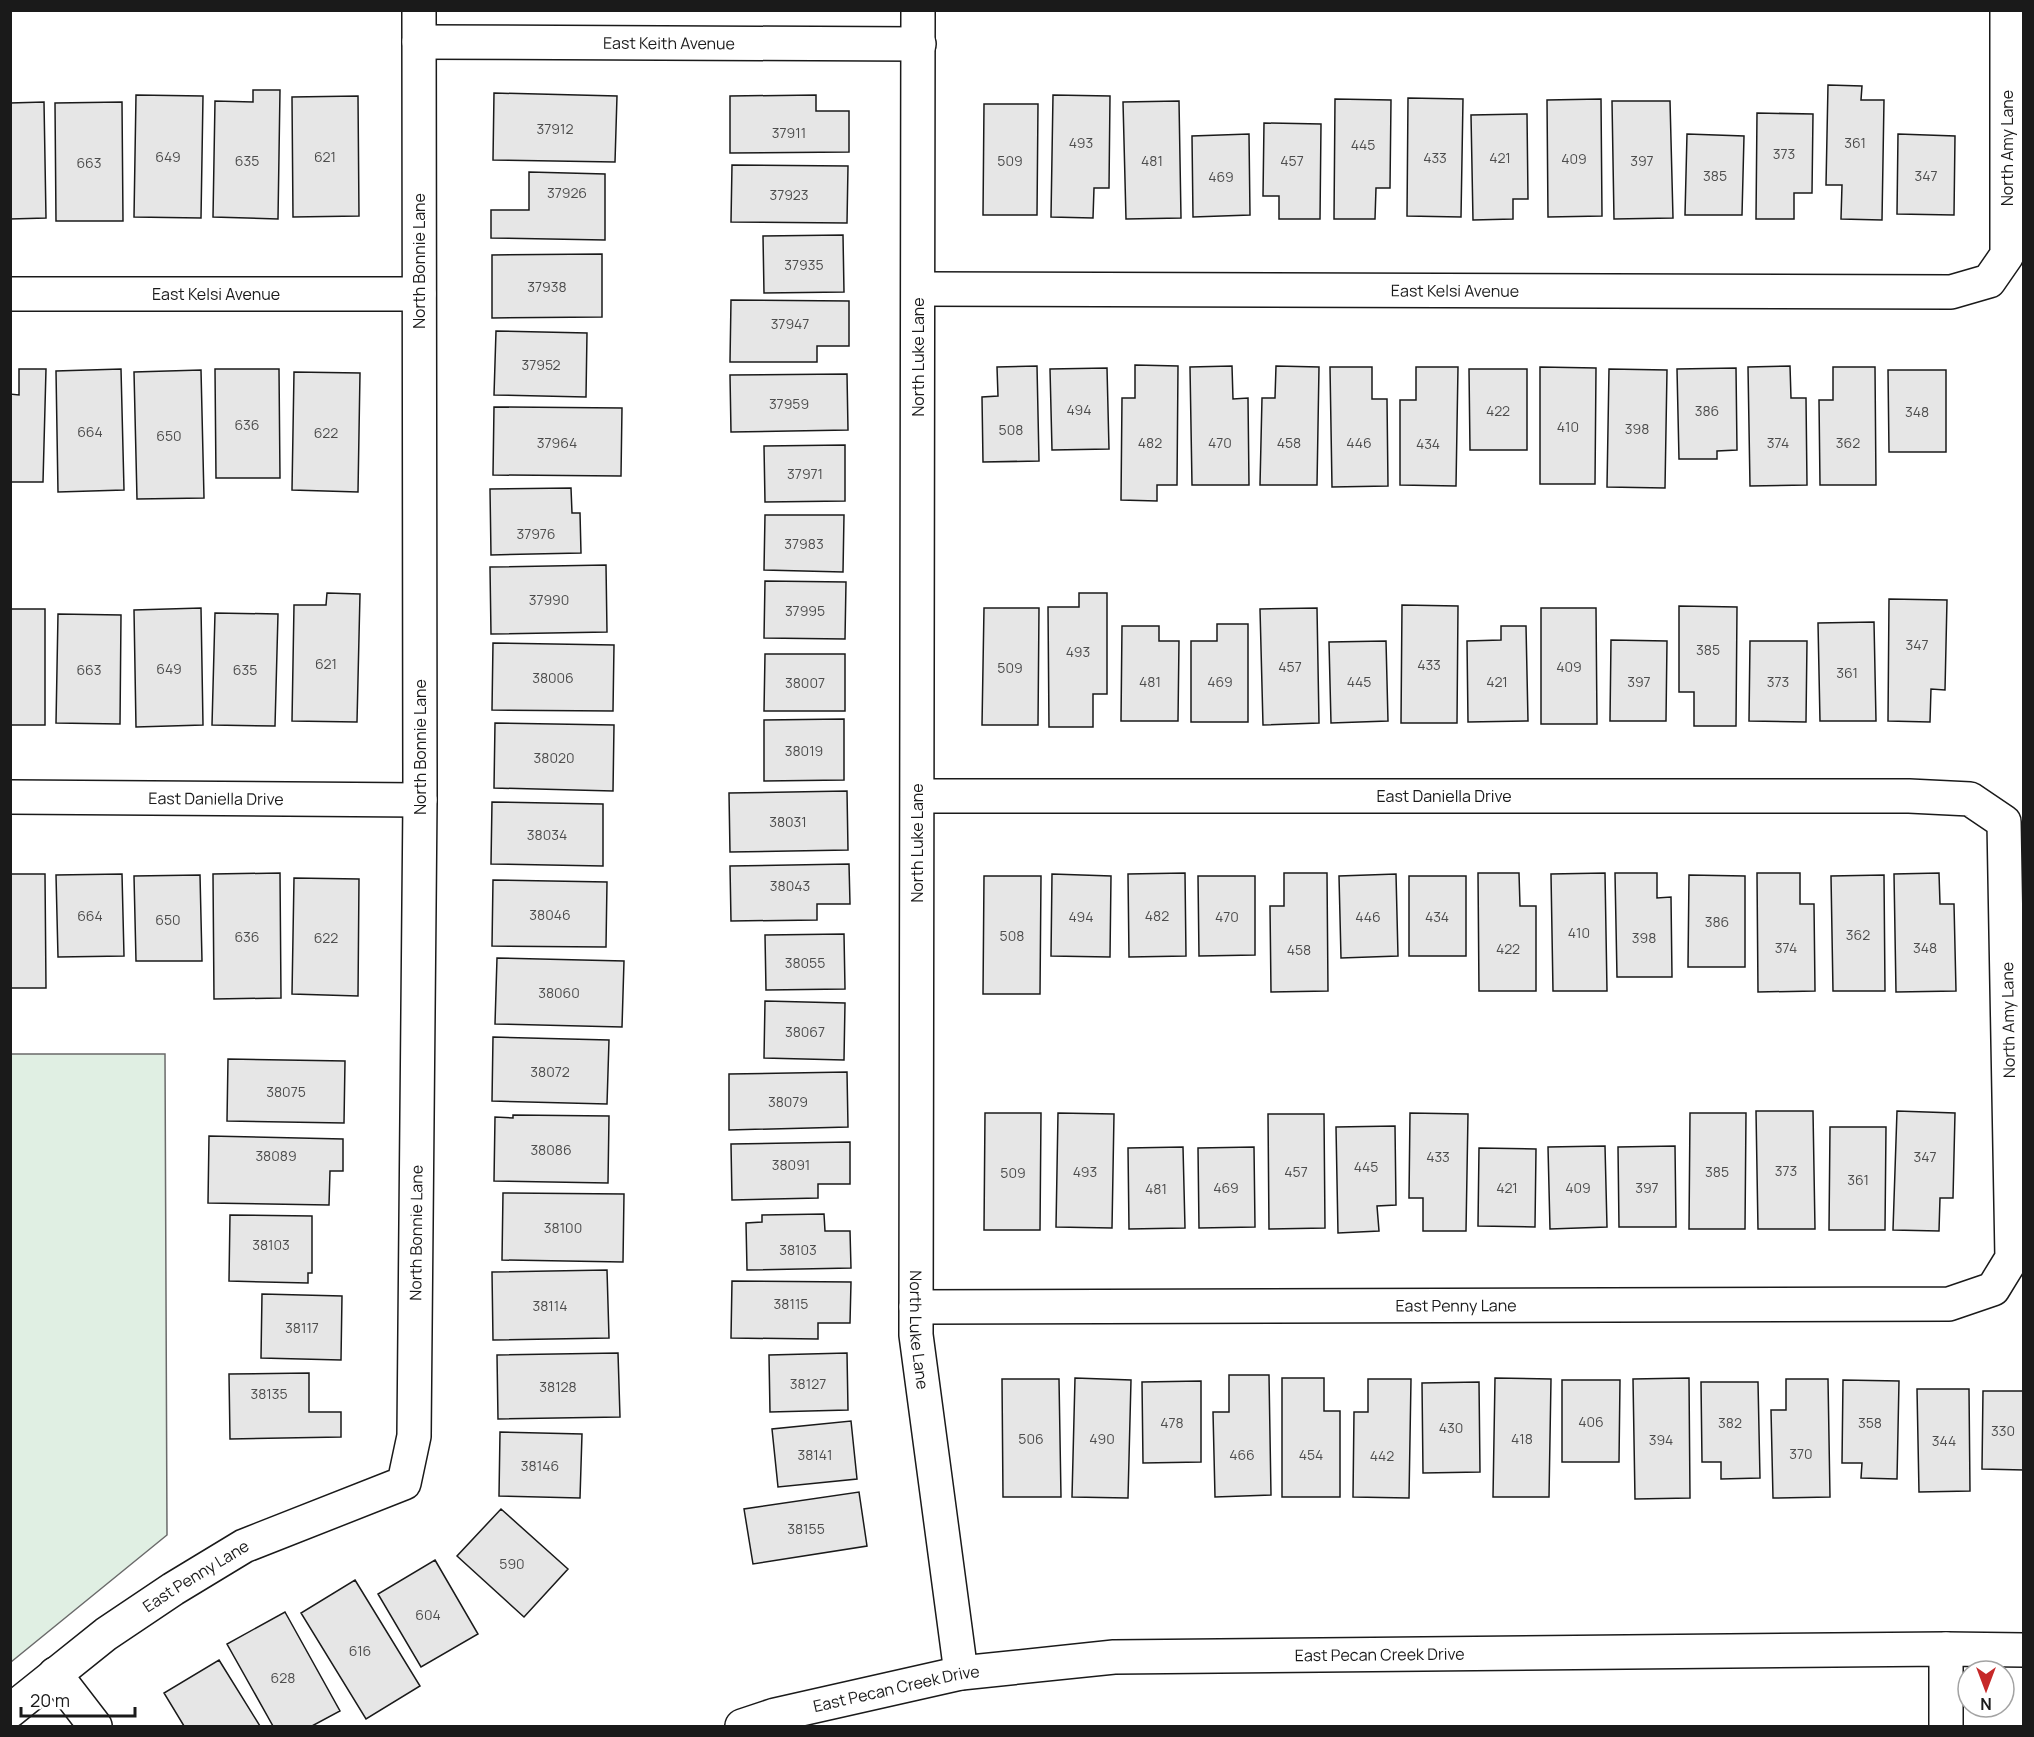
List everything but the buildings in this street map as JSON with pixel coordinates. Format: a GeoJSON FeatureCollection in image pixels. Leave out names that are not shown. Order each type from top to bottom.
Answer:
{"type":"FeatureCollection","features":[{"type":"Feature","properties":{"kind":"street","name":"North Luke Lane"},"geometry":{"type":"LineString","coordinates":[[918,10],[916,1335],[961,1673]]}},
{"type":"Feature","properties":{"kind":"street","name":"North Amy Lane"},"geometry":{"type":"LineString","coordinates":[[1989,281],[2007,255],[2007,10]]}},
{"type":"Feature","properties":{"kind":"street","name":"East Keith Avenue"},"geometry":{"type":"LineString","coordinates":[[419,26],[919,44]]}},
{"type":"Feature","properties":{"kind":"street","name":"North Bonnie Lane"},"geometry":{"type":"LineString","coordinates":[[404,1483],[414,1436],[420,800],[419,26]]}},
{"type":"Feature","properties":{"kind":"street","name":"East Kelsi Avenue"},"geometry":{"type":"LineString","coordinates":[[919,289],[1951,292],[1989,281]]}},
{"type":"Feature","properties":{"kind":"street","name":"East Kelsi Avenue"},"geometry":{"type":"LineString","coordinates":[[10,294],[419,294]]}},
{"type":"Feature","properties":{"kind":"street","name":"East Daniella Drive"},"geometry":{"type":"LineString","coordinates":[[918,796],[1910,796],[1970,799]]}},
{"type":"Feature","properties":{"kind":"street","name":"East Daniella Drive"},"geometry":{"type":"LineString","coordinates":[[10,797],[420,800]]}},
{"type":"Feature","properties":{"kind":"street","name":"North Amy Lane"},"geometry":{"type":"LineString","coordinates":[[1970,799],[2004,822],[2012,1258],[1993,1289]]}},
{"type":"Feature","properties":{"kind":"street","name":"East Penny Lane"},"geometry":{"type":"LineString","coordinates":[[916,1307],[1950,1304],[1993,1289]]}},
{"type":"Feature","properties":{"kind":"street","name":"East Penny Lane"},"geometry":{"type":"LineString","coordinates":[[10,1711],[116,1627],[244,1546],[404,1483]]}},
{"type":"Feature","properties":{"kind":"street"},"geometry":{"type":"LineString","coordinates":[[1946,1649],[1946,1726]]}},
{"type":"Feature","properties":{"kind":"street","name":"East Pecan Creek Drive"},"geometry":{"type":"LineString","coordinates":[[742,1726],[774,1715],[961,1673],[1114,1657],[2024,1650]]}},
{"type":"Feature","properties":{"kind":"street"},"geometry":{"type":"LineString","coordinates":[[55,1674],[95,1726]]}},
{"type":"Feature","properties":{"kind":"green space"},"geometry":{"type":"Polygon","coordinates":[[[11,1054],[165,1054],[167,1535],[11,1662],[11,1054]]]}}]}
